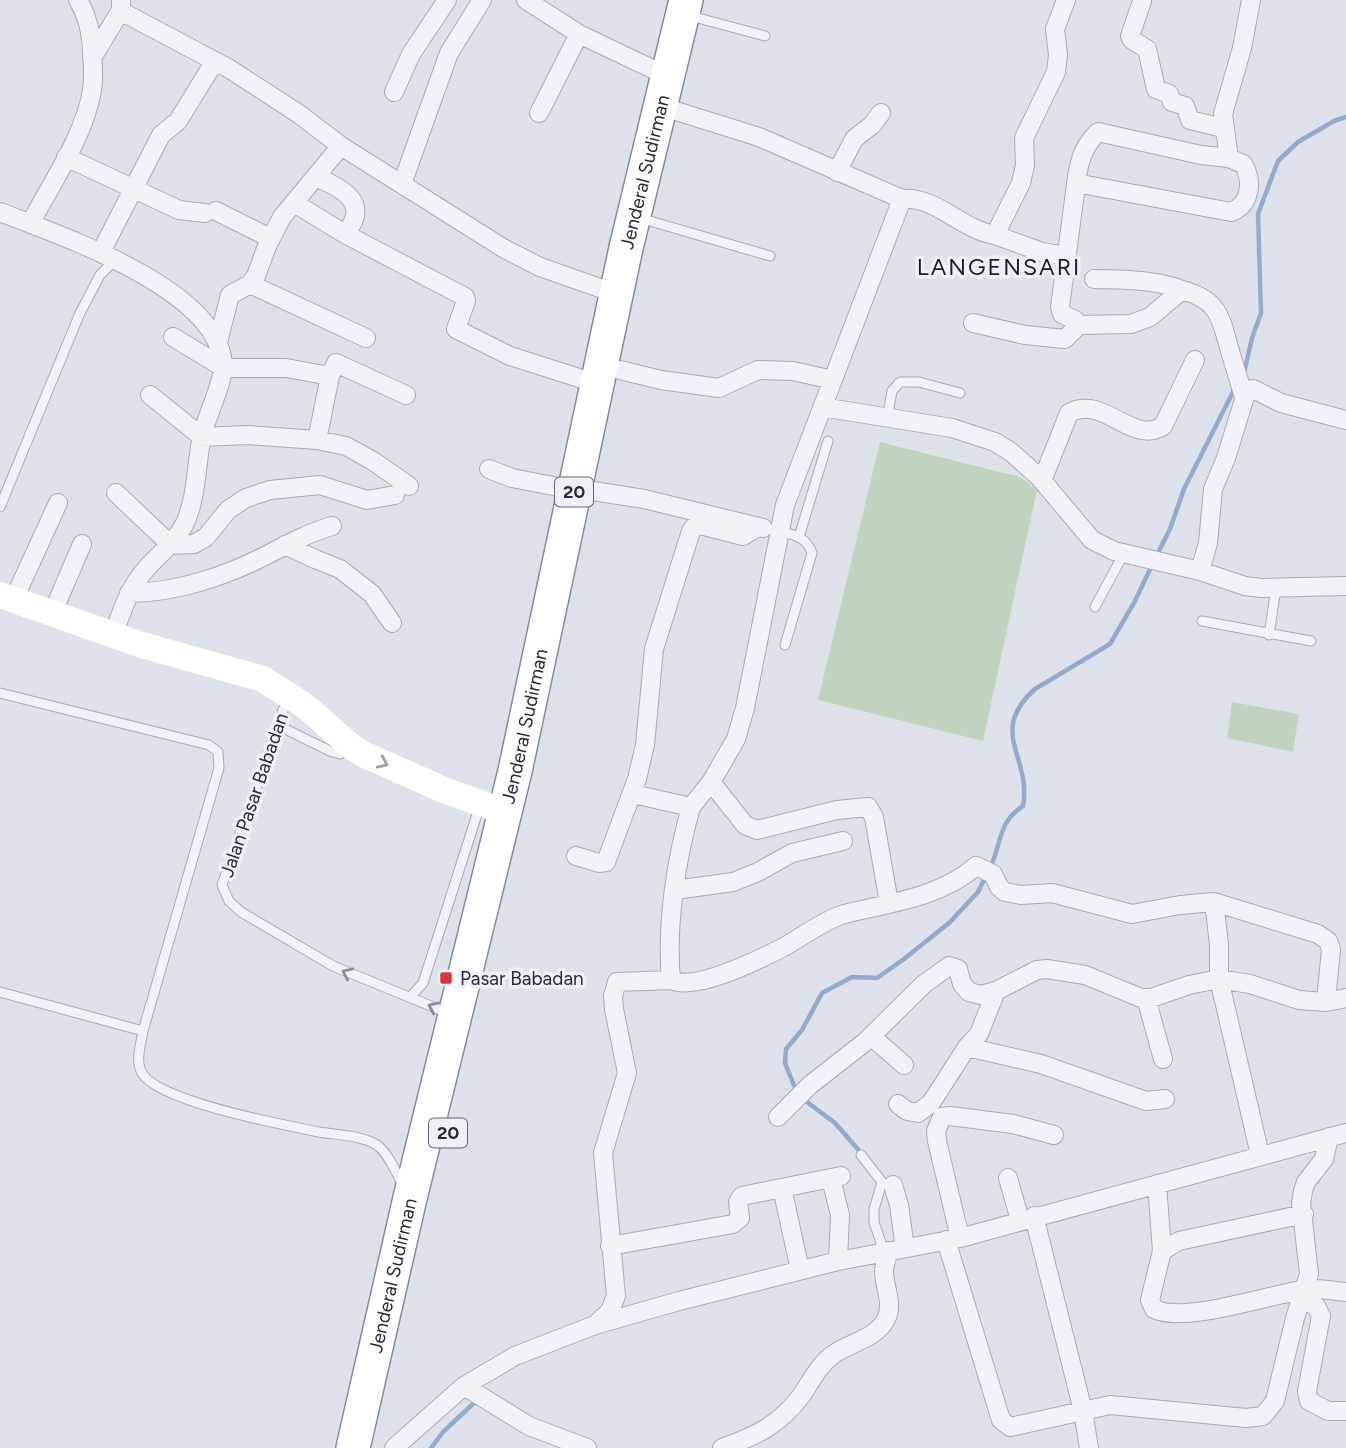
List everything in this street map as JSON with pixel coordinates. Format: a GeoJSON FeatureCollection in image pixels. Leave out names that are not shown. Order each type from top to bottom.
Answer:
{"type":"FeatureCollection","features":[{"type":"Feature","properties":{"kind":"highway","name":"Jenderal Sudirman"},"geometry":{"type":"LineString","coordinates":[[609,377],[617,294],[667,76],[695,6]]}},
{"type":"Feature","properties":{"kind":"highway","name":"Jenderal Sudirman"},"geometry":{"type":"LineString","coordinates":[[353,1448],[416,1199],[495,846],[493,808],[583,490],[676,111],[695,6]]}},
{"type":"Feature","properties":{"kind":"highway","name":"Jenderal Sudirman"},"geometry":{"type":"LineString","coordinates":[[373,1448],[532,780],[583,490]]}},
{"type":"Feature","properties":{"kind":"street"},"geometry":{"type":"LineString","coordinates":[[30,224],[66,157],[90,99],[92,58],[89,20],[78,0]]}},
{"type":"Feature","properties":{"kind":"street"},"geometry":{"type":"LineString","coordinates":[[394,92],[411,54],[447,0]]}},
{"type":"Feature","properties":{"kind":"street"},"geometry":{"type":"LineString","coordinates":[[402,184],[449,53],[482,0]]}},
{"type":"Feature","properties":{"kind":"street"},"geometry":{"type":"LineString","coordinates":[[526,0],[579,34],[667,76]]}},
{"type":"Feature","properties":{"kind":"street"},"geometry":{"type":"LineString","coordinates":[[995,235],[1021,183],[1025,165],[1024,138],[1056,72],[1058,55],[1055,29],[1066,0]]}},
{"type":"Feature","properties":{"kind":"street"},"geometry":{"type":"LineString","coordinates":[[1140,0],[1130,36],[1147,49],[1156,89],[1168,94],[1172,102],[1185,106],[1190,120],[1223,128]]}},
{"type":"Feature","properties":{"kind":"street"},"geometry":{"type":"LineString","coordinates":[[1229,158],[1223,114],[1242,48],[1251,0]]}},
{"type":"Feature","properties":{"kind":"street"},"geometry":{"type":"LineString","coordinates":[[92,58],[121,5],[273,96],[341,146],[503,248],[540,267],[617,294]]}},
{"type":"Feature","properties":{"kind":"street"},"geometry":{"type":"LineString","coordinates":[[539,113],[579,34]]}},
{"type":"Feature","properties":{"kind":"street"},"geometry":{"type":"LineString","coordinates":[[108,256],[133,187],[161,135],[178,121],[215,61]]}},
{"type":"Feature","properties":{"kind":"street"},"geometry":{"type":"LineString","coordinates":[[676,111],[735,128],[902,199],[920,200],[971,227],[1042,252],[1066,256]]}},
{"type":"Feature","properties":{"kind":"street"},"geometry":{"type":"LineString","coordinates":[[837,172],[854,139],[872,125],[881,113]]}},
{"type":"Feature","properties":{"kind":"street"},"geometry":{"type":"LineString","coordinates":[[1076,183],[1231,212],[1239,209],[1246,200],[1250,178],[1243,164],[1229,158],[1201,155],[1098,132],[1087,143],[1080,157],[1076,183],[1066,256],[1060,312],[1075,320],[1079,326]]}},
{"type":"Feature","properties":{"kind":"street"},"geometry":{"type":"LineString","coordinates":[[218,342],[230,295],[250,284],[261,267],[270,238],[314,177],[341,146]]}},
{"type":"Feature","properties":{"kind":"street"},"geometry":{"type":"LineString","coordinates":[[66,157],[179,210],[210,212],[270,238]]}},
{"type":"Feature","properties":{"kind":"street"},"geometry":{"type":"LineString","coordinates":[[314,177],[345,192],[354,203],[356,212],[353,225],[345,234]]}},
{"type":"Feature","properties":{"kind":"street"},"geometry":{"type":"LineString","coordinates":[[671,980],[670,937],[675,890],[680,847],[691,807],[711,782],[730,751],[745,708],[785,505],[902,199]]}},
{"type":"Feature","properties":{"kind":"street"},"geometry":{"type":"LineString","coordinates":[[294,203],[345,234],[465,297],[466,301],[455,326],[458,330],[510,356],[609,377],[661,380],[719,388],[758,370],[793,371],[833,380]]}},
{"type":"Feature","properties":{"kind":"street"},"geometry":{"type":"LineString","coordinates":[[0,212],[108,256],[190,307],[212,330],[218,342],[224,368],[202,437],[189,513],[171,545],[148,566],[129,593],[113,635]]}},
{"type":"Feature","properties":{"kind":"street"},"geometry":{"type":"LineString","coordinates":[[1094,279],[1151,281],[1206,300],[1220,315],[1244,397]]}},
{"type":"Feature","properties":{"kind":"street"},"geometry":{"type":"LineString","coordinates":[[250,284],[366,338]]}},
{"type":"Feature","properties":{"kind":"street"},"geometry":{"type":"LineString","coordinates":[[973,323],[1055,340],[1070,337],[1079,326],[1131,324],[1150,317],[1182,290]]}},
{"type":"Feature","properties":{"kind":"street"},"geometry":{"type":"LineString","coordinates":[[173,337],[224,368],[286,368],[330,376]]}},
{"type":"Feature","properties":{"kind":"street"},"geometry":{"type":"LineString","coordinates":[[1042,481],[1069,413],[1077,408],[1090,409],[1104,412],[1128,426],[1144,431],[1157,430],[1163,426],[1195,359]]}},
{"type":"Feature","properties":{"kind":"street"},"geometry":{"type":"LineString","coordinates":[[317,440],[334,365],[340,363],[406,395]]}},
{"type":"Feature","properties":{"kind":"street"},"geometry":{"type":"LineString","coordinates":[[1200,571],[1208,543],[1213,489],[1226,458],[1246,393],[1253,389],[1281,403],[1346,420]]}},
{"type":"Feature","properties":{"kind":"street"},"geometry":{"type":"LineString","coordinates":[[116,493],[171,545],[194,544],[206,537],[228,510],[246,498],[271,490],[320,485],[367,500],[402,490],[358,451],[317,440],[247,435],[202,437],[150,396]]}},
{"type":"Feature","properties":{"kind":"street"},"geometry":{"type":"LineString","coordinates":[[822,407],[952,428],[995,442],[1011,452],[1042,481],[1092,540],[1101,546],[1200,571],[1245,586],[1346,586]]}},
{"type":"Feature","properties":{"kind":"street"},"geometry":{"type":"LineString","coordinates":[[489,469],[512,478],[644,499],[779,532]]}},
{"type":"Feature","properties":{"kind":"street"},"geometry":{"type":"LineString","coordinates":[[58,503],[7,597],[113,635],[254,676],[289,694],[318,716],[352,748],[444,790],[493,808]]}},
{"type":"Feature","properties":{"kind":"street"},"geometry":{"type":"LineString","coordinates":[[576,856],[599,863],[606,862],[633,794],[645,744],[654,649],[691,531],[700,525],[743,536],[758,527]]}},
{"type":"Feature","properties":{"kind":"street"},"geometry":{"type":"LineString","coordinates":[[129,593],[157,592],[194,582],[261,558],[315,531],[332,526]]}},
{"type":"Feature","properties":{"kind":"street"},"geometry":{"type":"LineString","coordinates":[[52,614],[82,544]]}},
{"type":"Feature","properties":{"kind":"street"},"geometry":{"type":"LineString","coordinates":[[285,545],[340,569],[372,594],[392,623]]}},
{"type":"Feature","properties":{"kind":"street"},"geometry":{"type":"LineString","coordinates":[[711,782],[745,825],[757,830],[837,810],[868,807],[874,817],[889,903]]}},
{"type":"Feature","properties":{"kind":"street"},"geometry":{"type":"LineString","coordinates":[[633,794],[691,807]]}},
{"type":"Feature","properties":{"kind":"street"},"geometry":{"type":"LineString","coordinates":[[675,890],[733,882],[792,853],[843,841]]}},
{"type":"Feature","properties":{"kind":"street"},"geometry":{"type":"LineString","coordinates":[[595,1325],[610,1311],[616,1296],[603,1153],[627,1073],[614,1009],[617,982],[700,982],[768,955],[828,920],[935,892],[960,880],[976,866],[989,871],[1005,892],[1021,895],[1052,892],[1132,914],[1214,902],[1318,934],[1328,941],[1331,949],[1326,1002]]}},
{"type":"Feature","properties":{"kind":"street"},"geometry":{"type":"LineString","coordinates":[[1214,902],[1219,944],[1219,979],[1260,1155]]}},
{"type":"Feature","properties":{"kind":"street"},"geometry":{"type":"LineString","coordinates":[[778,1116],[871,1036],[924,984],[948,966],[958,969],[962,984],[969,992],[981,995],[1037,970],[1047,969],[1085,975],[1146,998],[1206,980],[1219,979],[1250,984],[1298,1000],[1326,1002],[1346,998]]}},
{"type":"Feature","properties":{"kind":"street"},"geometry":{"type":"LineString","coordinates":[[898,1104],[913,1113],[924,1109],[979,1034],[996,990]]}},
{"type":"Feature","properties":{"kind":"street"},"geometry":{"type":"LineString","coordinates":[[1146,998],[1163,1059]]}},
{"type":"Feature","properties":{"kind":"street"},"geometry":{"type":"LineString","coordinates":[[871,1036],[904,1065]]}},
{"type":"Feature","properties":{"kind":"street"},"geometry":{"type":"LineString","coordinates":[[967,1047],[1041,1064],[1146,1101],[1164,1099]]}},
{"type":"Feature","properties":{"kind":"street"},"geometry":{"type":"LineString","coordinates":[[1054,1135],[1013,1124],[950,1116],[942,1117],[936,1130],[953,1239],[1002,1423],[1010,1427],[1110,1405],[1246,1418],[1264,1416],[1270,1411],[1309,1275],[1301,1203],[1303,1191],[1306,1182],[1337,1135]]}},
{"type":"Feature","properties":{"kind":"street"},"geometry":{"type":"LineString","coordinates":[[394,1448],[464,1386],[515,1356],[595,1325],[800,1270],[953,1239],[1337,1135]]}},
{"type":"Feature","properties":{"kind":"street"},"geometry":{"type":"LineString","coordinates":[[610,1246],[733,1224],[740,1218],[738,1202],[742,1196],[836,1177],[840,1215],[838,1261]]}},
{"type":"Feature","properties":{"kind":"street"},"geometry":{"type":"LineString","coordinates":[[1008,1178],[1027,1218],[1083,1411],[1088,1448]]}},
{"type":"Feature","properties":{"kind":"street"},"geometry":{"type":"LineString","coordinates":[[1157,1184],[1162,1251],[1150,1300],[1151,1306],[1160,1312],[1192,1314],[1304,1294],[1346,1292]]}},
{"type":"Feature","properties":{"kind":"street"},"geometry":{"type":"LineString","coordinates":[[722,1448],[782,1420],[833,1354],[870,1336],[883,1325],[888,1315],[888,1291],[884,1274],[893,1250],[899,1205],[893,1185]]}},
{"type":"Feature","properties":{"kind":"street"},"geometry":{"type":"LineString","coordinates":[[782,1188],[800,1270]]}},
{"type":"Feature","properties":{"kind":"street"},"geometry":{"type":"LineString","coordinates":[[1162,1251],[1179,1241],[1304,1214]]}},
{"type":"Feature","properties":{"kind":"street"},"geometry":{"type":"LineString","coordinates":[[1304,1294],[1316,1306],[1321,1316],[1307,1391],[1309,1401],[1328,1411],[1346,1411]]}},
{"type":"Feature","properties":{"kind":"street"},"geometry":{"type":"LineString","coordinates":[[464,1386],[529,1426],[587,1448]]}},
{"type":"Feature","properties":{"kind":"lane"},"geometry":{"type":"LineString","coordinates":[[695,6],[765,36]]}},
{"type":"Feature","properties":{"kind":"lane"},"geometry":{"type":"LineString","coordinates":[[650,221],[770,256]]}},
{"type":"Feature","properties":{"kind":"lane"},"geometry":{"type":"LineString","coordinates":[[0,507],[80,313],[108,256]]}},
{"type":"Feature","properties":{"kind":"lane"},"geometry":{"type":"LineString","coordinates":[[887,419],[892,391],[900,382],[919,382],[960,393]]}},
{"type":"Feature","properties":{"kind":"lane"},"geometry":{"type":"LineString","coordinates":[[799,537],[828,441]]}},
{"type":"Feature","properties":{"kind":"lane"},"geometry":{"type":"LineString","coordinates":[[779,532],[799,537],[809,543],[812,553],[785,645]]}},
{"type":"Feature","properties":{"kind":"lane"},"geometry":{"type":"LineString","coordinates":[[1095,607],[1124,553]]}},
{"type":"Feature","properties":{"kind":"lane"},"geometry":{"type":"LineString","coordinates":[[1269,635],[1276,588]]}},
{"type":"Feature","properties":{"kind":"lane"},"geometry":{"type":"LineString","coordinates":[[1202,621],[1311,641]]}},
{"type":"Feature","properties":{"kind":"lane"},"geometry":{"type":"LineString","coordinates":[[0,693],[209,745],[215,748],[220,756],[219,768],[143,1031],[139,1066],[143,1075],[152,1083],[181,1096],[264,1121],[367,1140],[384,1151],[416,1199]]}},
{"type":"Feature","properties":{"kind":"lane","name":"Jalan Pasar Babadan"},"geometry":{"type":"LineString","coordinates":[[289,694],[222,885],[229,901],[241,912],[333,966],[456,1016]]}},
{"type":"Feature","properties":{"kind":"lane"},"geometry":{"type":"LineString","coordinates":[[279,726],[332,752],[345,752],[352,748]]}},
{"type":"Feature","properties":{"kind":"lane"},"geometry":{"type":"LineString","coordinates":[[411,996],[423,983],[493,808]]}},
{"type":"Feature","properties":{"kind":"lane"},"geometry":{"type":"LineString","coordinates":[[0,992],[143,1031]]}},
{"type":"Feature","properties":{"kind":"lane"},"geometry":{"type":"LineString","coordinates":[[861,1155],[882,1182],[874,1209],[874,1222],[893,1250]]}},
{"type":"Feature","properties":{"kind":"green space"},"geometry":{"type":"Polygon","coordinates":[[[880,442],[1020,477],[1037,490],[983,741],[818,700],[880,442]]]}},
{"type":"Feature","properties":{"kind":"green space"},"geometry":{"type":"Polygon","coordinates":[[[1232,702],[1299,714],[1293,752],[1227,738],[1232,702]]]}},
{"type":"Feature","properties":{"kind":"waterway"},"geometry":{"type":"LineString","coordinates":[[1244,373],[1261,313],[1258,214],[1278,161],[1298,142],[1346,117]]}},
{"type":"Feature","properties":{"kind":"waterway"},"geometry":{"type":"LineString","coordinates":[[1157,555],[1170,529],[1184,489],[1236,386]]}},
{"type":"Feature","properties":{"kind":"waterway"},"geometry":{"type":"LineString","coordinates":[[990,868],[1004,827],[1023,806],[1022,773],[1012,732],[1021,704],[1035,689],[1110,644],[1153,563]]}},
{"type":"Feature","properties":{"kind":"waterway"},"geometry":{"type":"LineString","coordinates":[[797,1093],[785,1063],[786,1049],[802,1030],[822,993],[852,977],[877,978],[904,959],[949,923],[978,892],[986,876]]}},
{"type":"Feature","properties":{"kind":"waterway"},"geometry":{"type":"LineString","coordinates":[[803,1099],[835,1123],[863,1155]]}},
{"type":"Feature","properties":{"kind":"waterway"},"geometry":{"type":"LineString","coordinates":[[431,1448],[443,1432],[475,1402],[480,1405]]}},
{"type":"Feature","properties":{"kind":"place","name":"Pasar Babadan"},"geometry":{"type":"Point","coordinates":[446,978]}},
{"type":"Feature","properties":{"kind":"district","name":"LANGENSARI"},"geometry":{"type":"Point","coordinates":[999,267]}}]}
